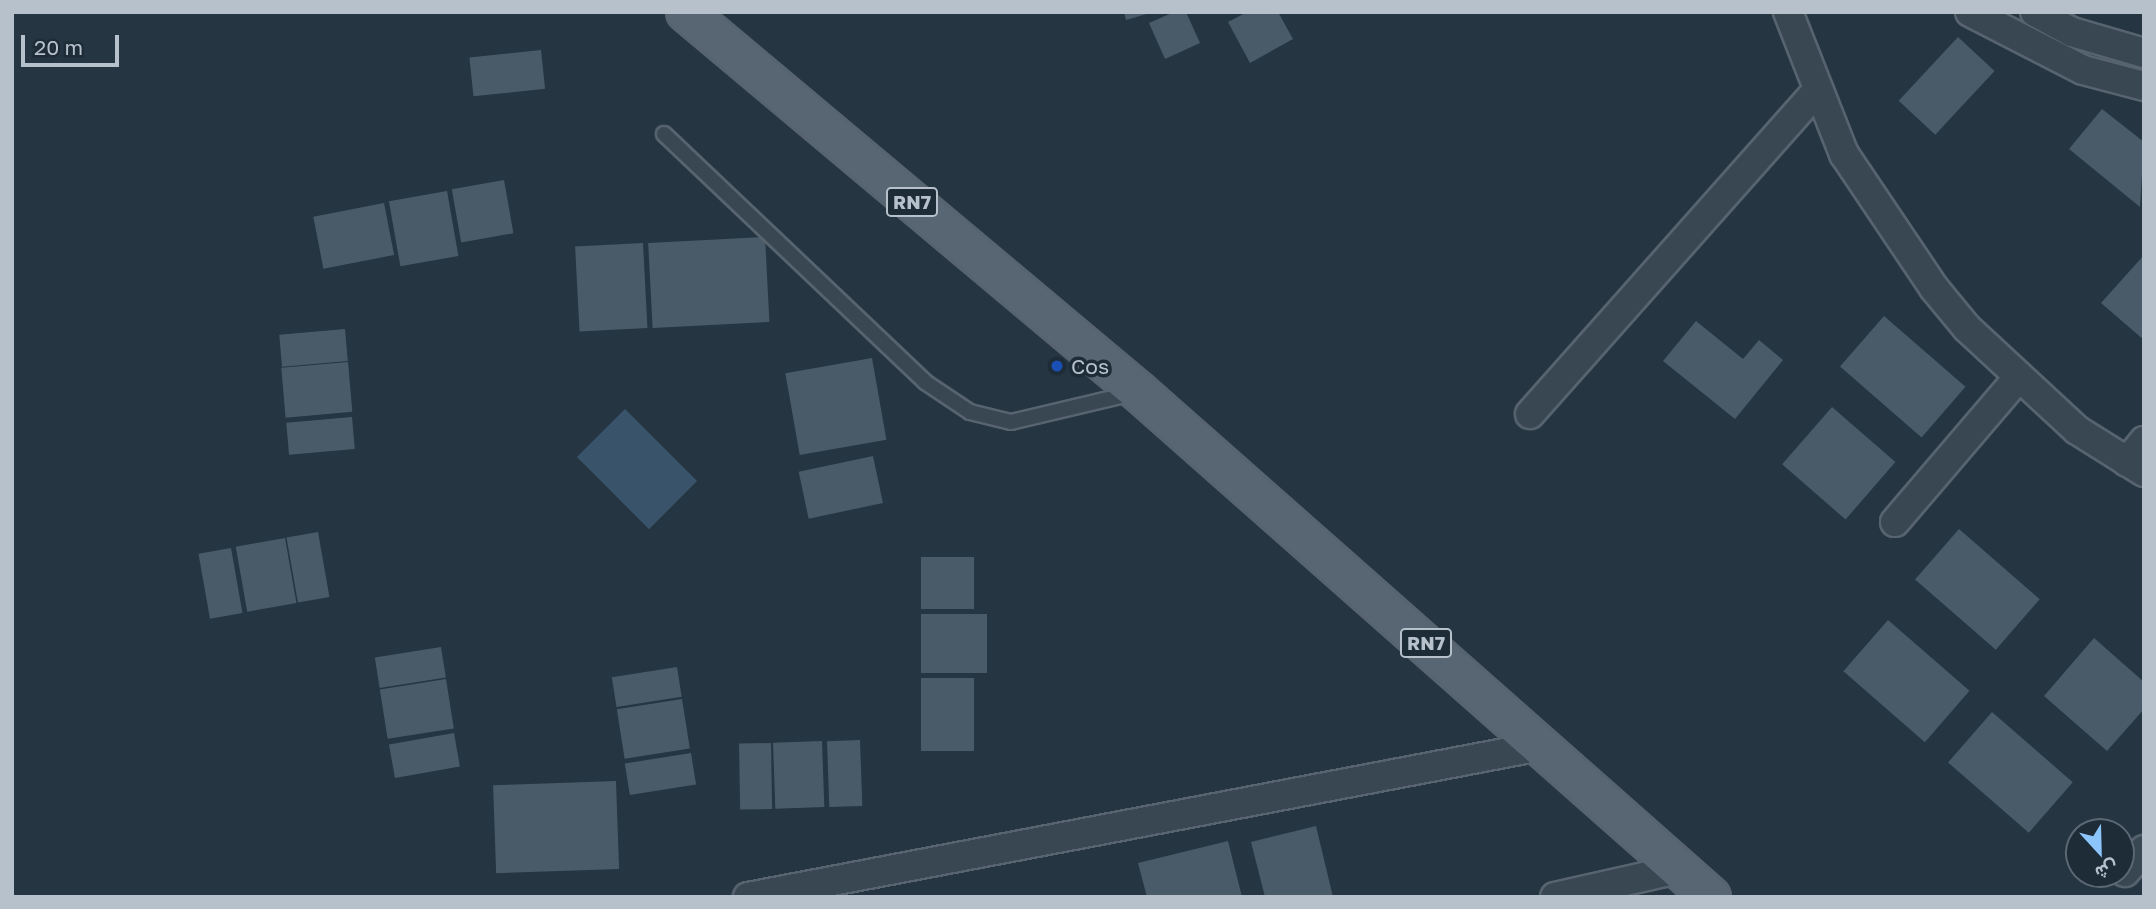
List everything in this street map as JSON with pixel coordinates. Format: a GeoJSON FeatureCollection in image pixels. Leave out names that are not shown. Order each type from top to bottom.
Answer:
{"type":"FeatureCollection","features":[{"type":"Feature","properties":{"kind":"main road","name":"RN7"},"geometry":{"type":"LineString","coordinates":[[686,12],[1139,392],[1711,897]]}},
{"type":"Feature","properties":{"kind":"street"},"geometry":{"type":"LineString","coordinates":[[1788,12],[1815,93],[1844,154],[1934,288],[2019,377],[2077,430],[2138,459]]}},
{"type":"Feature","properties":{"kind":"street"},"geometry":{"type":"LineString","coordinates":[[1970,12],[2083,70],[2144,86]]}},
{"type":"Feature","properties":{"kind":"street"},"geometry":{"type":"LineString","coordinates":[[2035,12],[2072,32],[2144,53]]}},
{"type":"Feature","properties":{"kind":"street"},"geometry":{"type":"LineString","coordinates":[[1530,414],[1815,93]]}},
{"type":"Feature","properties":{"kind":"street"},"geometry":{"type":"LineString","coordinates":[[1895,522],[2019,377]]}},
{"type":"Feature","properties":{"kind":"street"},"geometry":{"type":"LineString","coordinates":[[748,897],[1541,746]]}},
{"type":"Feature","properties":{"kind":"street"},"geometry":{"type":"LineString","coordinates":[[1555,897],[1678,869]]}},
{"type":"Feature","properties":{"kind":"lane"},"geometry":{"type":"LineString","coordinates":[[664,134],[925,382],[971,412],[1011,422],[1139,392]]}},
{"type":"Feature","properties":{"kind":"water"},"geometry":{"type":"Polygon","coordinates":[[[625,409],[697,481],[649,529],[577,457],[625,409]]]}},
{"type":"Feature","properties":{"kind":"building"},"geometry":{"type":"Polygon","coordinates":[[[1124,12],[1150,12],[1150,13],[1126,20],[1124,12]]]}},
{"type":"Feature","properties":{"kind":"building"},"geometry":{"type":"Polygon","coordinates":[[[1174,12],[1186,12],[1200,43],[1165,59],[1149,23],[1174,12]]]}},
{"type":"Feature","properties":{"kind":"building"},"geometry":{"type":"Polygon","coordinates":[[[1247,12],[1278,12],[1293,39],[1250,63],[1228,22],[1247,12]]]}},
{"type":"Feature","properties":{"kind":"building"},"geometry":{"type":"Polygon","coordinates":[[[1958,37],[1995,71],[1935,135],[1899,101],[1958,37]]]}},
{"type":"Feature","properties":{"kind":"building"},"geometry":{"type":"Polygon","coordinates":[[[541,50],[545,89],[473,96],[469,58],[541,50]]]}},
{"type":"Feature","properties":{"kind":"building"},"geometry":{"type":"Polygon","coordinates":[[[2102,109],[2144,142],[2140,207],[2069,149],[2102,109]]]}},
{"type":"Feature","properties":{"kind":"building"},"geometry":{"type":"Polygon","coordinates":[[[504,180],[513,233],[461,242],[452,189],[504,180]]]}},
{"type":"Feature","properties":{"kind":"building"},"geometry":{"type":"Polygon","coordinates":[[[447,191],[458,256],[400,266],[389,201],[447,191]]]}},
{"type":"Feature","properties":{"kind":"building"},"geometry":{"type":"Polygon","coordinates":[[[384,203],[394,255],[323,269],[313,217],[384,203]]]}},
{"type":"Feature","properties":{"kind":"building"},"geometry":{"type":"Polygon","coordinates":[[[765,237],[769,322],[653,328],[648,243],[765,237]]]}},
{"type":"Feature","properties":{"kind":"building"},"geometry":{"type":"Polygon","coordinates":[[[643,243],[647,328],[580,331],[575,247],[643,243]]]}},
{"type":"Feature","properties":{"kind":"building"},"geometry":{"type":"Polygon","coordinates":[[[2144,255],[2144,340],[2101,303],[2144,255]]]}},
{"type":"Feature","properties":{"kind":"building"},"geometry":{"type":"Polygon","coordinates":[[[1884,316],[1966,387],[1922,437],[1840,367],[1884,316]]]}},
{"type":"Feature","properties":{"kind":"building"},"geometry":{"type":"Polygon","coordinates":[[[1696,321],[1743,359],[1759,340],[1783,360],[1735,419],[1663,361],[1696,321]]]}},
{"type":"Feature","properties":{"kind":"building"},"geometry":{"type":"Polygon","coordinates":[[[345,329],[348,361],[282,367],[279,335],[345,329]]]}},
{"type":"Feature","properties":{"kind":"building"},"geometry":{"type":"Polygon","coordinates":[[[872,358],[886,440],[800,455],[785,373],[872,358]]]}},
{"type":"Feature","properties":{"kind":"building"},"geometry":{"type":"Polygon","coordinates":[[[348,362],[352,412],[286,418],[281,368],[348,362]]]}},
{"type":"Feature","properties":{"kind":"building"},"geometry":{"type":"Polygon","coordinates":[[[1832,407],[1895,462],[1846,519],[1782,464],[1832,407]]]}},
{"type":"Feature","properties":{"kind":"building"},"geometry":{"type":"Polygon","coordinates":[[[352,417],[355,449],[289,455],[286,423],[352,417]]]}},
{"type":"Feature","properties":{"kind":"building"},"geometry":{"type":"Polygon","coordinates":[[[873,456],[883,503],[809,519],[799,472],[873,456]]]}},
{"type":"Feature","properties":{"kind":"building"},"geometry":{"type":"Polygon","coordinates":[[[1959,529],[2040,599],[1996,650],[1915,580],[1959,529]]]}},
{"type":"Feature","properties":{"kind":"building"},"geometry":{"type":"Polygon","coordinates":[[[318,532],[329,597],[298,603],[286,538],[318,532]]]}},
{"type":"Feature","properties":{"kind":"building"},"geometry":{"type":"Polygon","coordinates":[[[285,538],[296,603],[247,612],[236,547],[285,538]]]}},
{"type":"Feature","properties":{"kind":"building"},"geometry":{"type":"Polygon","coordinates":[[[231,548],[242,613],[210,619],[199,554],[231,548]]]}},
{"type":"Feature","properties":{"kind":"building"},"geometry":{"type":"Polygon","coordinates":[[[921,557],[974,557],[974,609],[921,609],[921,557]]]}},
{"type":"Feature","properties":{"kind":"building"},"geometry":{"type":"Polygon","coordinates":[[[921,614],[987,614],[987,673],[921,673],[921,614]]]}},
{"type":"Feature","properties":{"kind":"building"},"geometry":{"type":"Polygon","coordinates":[[[1888,620],[1970,691],[1925,742],[1843,671],[1888,620]]]}},
{"type":"Feature","properties":{"kind":"building"},"geometry":{"type":"Polygon","coordinates":[[[2094,638],[2144,682],[2144,709],[2107,751],[2044,696],[2094,638]]]}},
{"type":"Feature","properties":{"kind":"building"},"geometry":{"type":"Polygon","coordinates":[[[441,647],[446,678],[380,688],[375,657],[441,647]]]}},
{"type":"Feature","properties":{"kind":"building"},"geometry":{"type":"Polygon","coordinates":[[[677,667],[682,697],[617,707],[612,677],[677,667]]]}},
{"type":"Feature","properties":{"kind":"building"},"geometry":{"type":"Polygon","coordinates":[[[921,678],[974,678],[974,751],[921,751],[921,678]]]}},
{"type":"Feature","properties":{"kind":"building"},"geometry":{"type":"Polygon","coordinates":[[[446,679],[454,728],[388,739],[380,689],[446,679]]]}},
{"type":"Feature","properties":{"kind":"building"},"geometry":{"type":"Polygon","coordinates":[[[682,699],[690,748],[625,759],[617,709],[682,699]]]}},
{"type":"Feature","properties":{"kind":"building"},"geometry":{"type":"Polygon","coordinates":[[[1992,712],[2073,782],[2029,833],[1948,763],[1992,712]]]}},
{"type":"Feature","properties":{"kind":"building"},"geometry":{"type":"Polygon","coordinates":[[[454,733],[460,766],[395,778],[389,744],[454,733]]]}},
{"type":"Feature","properties":{"kind":"building"},"geometry":{"type":"Polygon","coordinates":[[[860,740],[862,806],[829,807],[827,741],[860,740]]]}},
{"type":"Feature","properties":{"kind":"building"},"geometry":{"type":"Polygon","coordinates":[[[822,741],[824,807],[775,809],[773,743],[822,741]]]}},
{"type":"Feature","properties":{"kind":"building"},"geometry":{"type":"Polygon","coordinates":[[[771,743],[772,809],[740,810],[739,744],[771,743]]]}},
{"type":"Feature","properties":{"kind":"building"},"geometry":{"type":"Polygon","coordinates":[[[691,753],[696,785],[630,795],[625,763],[691,753]]]}},
{"type":"Feature","properties":{"kind":"building"},"geometry":{"type":"Polygon","coordinates":[[[616,781],[619,869],[496,873],[493,785],[616,781]]]}},
{"type":"Feature","properties":{"kind":"building"},"geometry":{"type":"Polygon","coordinates":[[[1316,826],[1333,897],[1265,897],[1251,842],[1316,826]]]}},
{"type":"Feature","properties":{"kind":"building"},"geometry":{"type":"Polygon","coordinates":[[[1228,841],[1242,897],[1147,897],[1138,863],[1228,841]]]}},
{"type":"Feature","properties":{"kind":"place","name":"Cos"},"geometry":{"type":"Point","coordinates":[1057,366]}}]}
